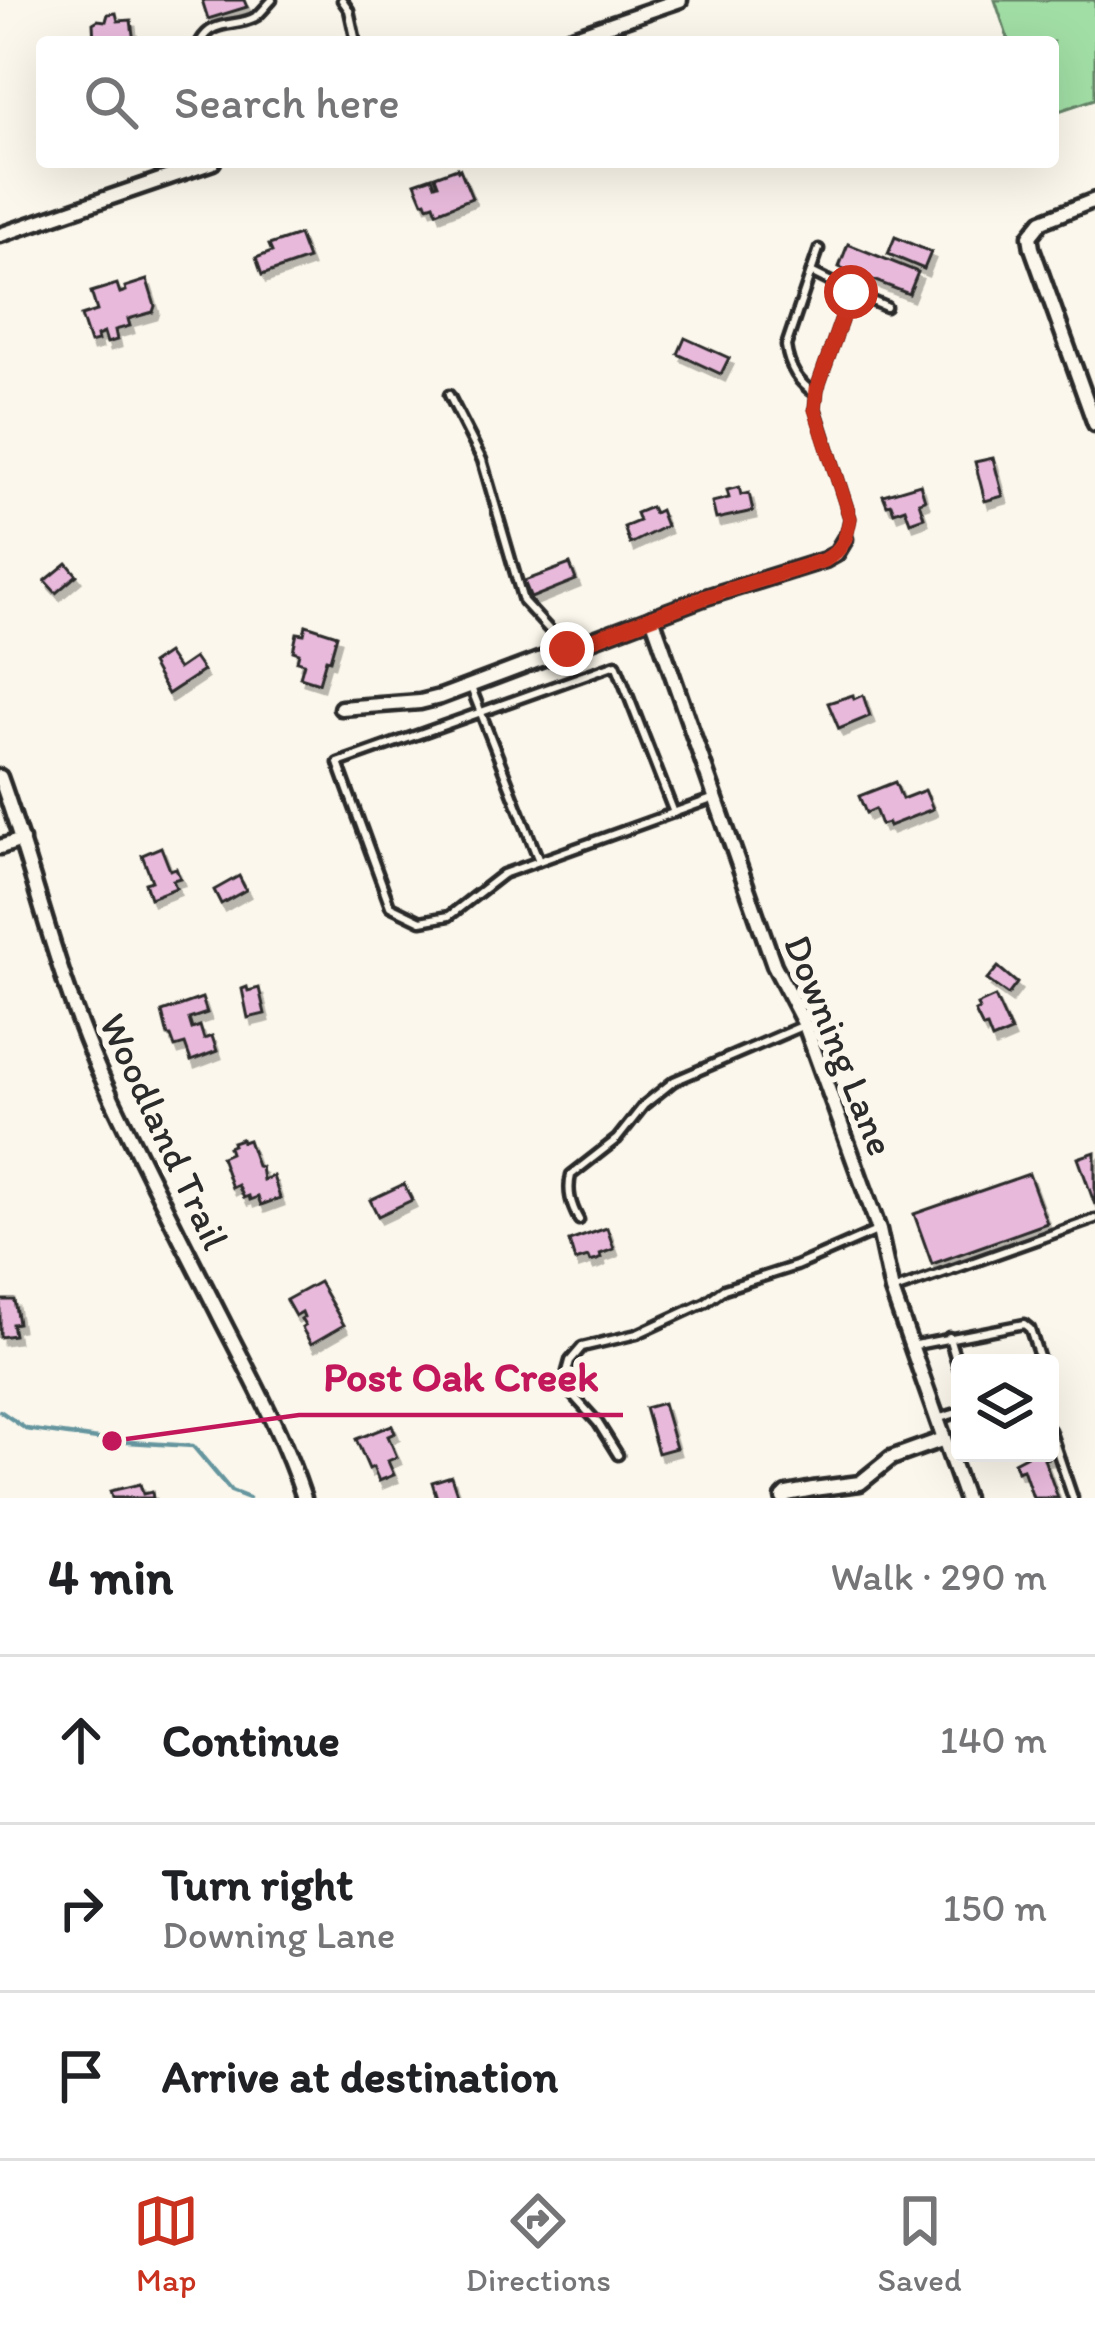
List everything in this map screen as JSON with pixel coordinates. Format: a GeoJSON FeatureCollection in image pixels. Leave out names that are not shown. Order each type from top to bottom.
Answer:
{"type":"FeatureCollection","features":[{"type":"Feature","properties":{"kind":"street"},"geometry":{"type":"LineString","coordinates":[[575,36],[680,0]]}},
{"type":"Feature","properties":{"kind":"street"},"geometry":{"type":"LineString","coordinates":[[0,235],[195,168]]}},
{"type":"Feature","properties":{"kind":"street"},"geometry":{"type":"LineString","coordinates":[[1095,200],[1056,214],[1030,236],[1089,390],[1095,424]]}},
{"type":"Feature","properties":{"kind":"street"},"geometry":{"type":"LineString","coordinates":[[341,708],[420,702],[825,560],[836,554],[845,539]]}},
{"type":"Feature","properties":{"kind":"street","name":"Downing Lane"},"geometry":{"type":"LineString","coordinates":[[652,617],[774,965],[805,1025],[879,1230],[892,1291],[965,1498]]}},
{"type":"Feature","properties":{"kind":"street","name":"Woodland Trail"},"geometry":{"type":"LineString","coordinates":[[0,777],[99,1070],[263,1400],[304,1498]]}},
{"type":"Feature","properties":{"kind":"street"},"geometry":{"type":"LineString","coordinates":[[0,847],[22,840]]}},
{"type":"Feature","properties":{"kind":"street"},"geometry":{"type":"LineString","coordinates":[[783,1498],[860,1483],[891,1458],[944,1439]]}},
{"type":"Feature","properties":{"kind":"lane"},"geometry":{"type":"LineString","coordinates":[[203,36],[215,27],[254,19],[272,0]]}},
{"type":"Feature","properties":{"kind":"lane"},"geometry":{"type":"LineString","coordinates":[[342,0],[355,36]]}},
{"type":"Feature","properties":{"kind":"lane"},"geometry":{"type":"LineString","coordinates":[[816,394],[801,385],[786,346],[819,249]]}},
{"type":"Feature","properties":{"kind":"lane"},"geometry":{"type":"LineString","coordinates":[[811,272],[886,307]]}},
{"type":"Feature","properties":{"kind":"lane"},"geometry":{"type":"LineString","coordinates":[[845,539],[850,518],[815,409],[851,292]]}},
{"type":"Feature","properties":{"kind":"lane"},"geometry":{"type":"LineString","coordinates":[[449,395],[482,460],[523,601],[567,649]]}},
{"type":"Feature","properties":{"kind":"lane"},"geometry":{"type":"LineString","coordinates":[[674,813],[616,664],[338,763],[390,906],[421,921],[449,916],[503,874],[538,861],[674,813],[716,798]]}},
{"type":"Feature","properties":{"kind":"lane"},"geometry":{"type":"LineString","coordinates":[[470,684],[538,861]]}},
{"type":"Feature","properties":{"kind":"lane"},"geometry":{"type":"LineString","coordinates":[[579,1220],[571,1205],[571,1175],[617,1139],[658,1093],[674,1081],[805,1025]]}},
{"type":"Feature","properties":{"kind":"lane"},"geometry":{"type":"LineString","coordinates":[[892,1291],[1095,1219]]}},
{"type":"Feature","properties":{"kind":"lane"},"geometry":{"type":"LineString","coordinates":[[618,1455],[565,1379],[570,1360],[582,1347],[637,1334],[706,1302],[724,1288],[796,1266],[879,1230]]}},
{"type":"Feature","properties":{"kind":"lane"},"geometry":{"type":"LineString","coordinates":[[911,1346],[1024,1324],[1038,1354]]}},
{"type":"Feature","properties":{"kind":"lane"},"geometry":{"type":"LineString","coordinates":[[949,1337],[954,1354]]}},
{"type":"Feature","properties":{"kind":"lane"},"geometry":{"type":"LineString","coordinates":[[938,1419],[951,1415]]}},
{"type":"Feature","properties":{"kind":"lane"},"geometry":{"type":"LineString","coordinates":[[1059,1457],[1073,1498]]}},
{"type":"Feature","properties":{"kind":"green space"},"geometry":{"type":"Polygon","coordinates":[[[995,0],[1095,0],[1095,99],[1059,111],[1059,36],[1007,36],[995,0]]]}},
{"type":"Feature","properties":{"kind":"building"},"geometry":{"type":"Polygon","coordinates":[[[202,0],[244,0],[247,7],[208,19],[202,0]]]}},
{"type":"Feature","properties":{"kind":"building"},"geometry":{"type":"Polygon","coordinates":[[[116,13],[118,21],[131,20],[133,36],[94,36],[93,23],[106,21],[108,14],[116,13]]]}},
{"type":"Feature","properties":{"kind":"building"},"geometry":{"type":"Polygon","coordinates":[[[457,168],[472,198],[437,212],[434,204],[423,202],[415,183],[432,177],[438,184],[435,176],[457,168]]]}},
{"type":"Feature","properties":{"kind":"building"},"geometry":{"type":"Polygon","coordinates":[[[299,235],[308,259],[262,275],[256,258],[272,252],[269,245],[299,235]]]}},
{"type":"Feature","properties":{"kind":"building"},"geometry":{"type":"Polygon","coordinates":[[[895,237],[931,252],[924,269],[888,254],[895,237]]]}},
{"type":"Feature","properties":{"kind":"building"},"geometry":{"type":"Polygon","coordinates":[[[848,244],[918,272],[909,294],[868,278],[867,282],[839,267],[848,244]]]}},
{"type":"Feature","properties":{"kind":"building"},"geometry":{"type":"Polygon","coordinates":[[[147,280],[153,312],[128,319],[130,326],[115,330],[117,340],[107,343],[104,333],[90,343],[81,316],[97,311],[91,292],[117,284],[120,293],[147,280]]]}},
{"type":"Feature","properties":{"kind":"building"},"geometry":{"type":"Polygon","coordinates":[[[685,338],[729,358],[721,374],[678,354],[685,338]]]}},
{"type":"Feature","properties":{"kind":"building"},"geometry":{"type":"Polygon","coordinates":[[[993,458],[1003,496],[985,501],[975,462],[993,458]]]}},
{"type":"Feature","properties":{"kind":"building"},"geometry":{"type":"Polygon","coordinates":[[[920,484],[924,517],[910,522],[905,508],[894,512],[883,495],[920,484]]]}},
{"type":"Feature","properties":{"kind":"building"},"geometry":{"type":"Polygon","coordinates":[[[739,487],[741,495],[749,493],[753,511],[716,519],[712,502],[729,498],[727,490],[739,487]]]}},
{"type":"Feature","properties":{"kind":"building"},"geometry":{"type":"Polygon","coordinates":[[[651,507],[654,513],[660,510],[666,526],[630,544],[624,527],[639,521],[636,513],[651,507]]]}},
{"type":"Feature","properties":{"kind":"building"},"geometry":{"type":"Polygon","coordinates":[[[67,563],[77,575],[56,593],[45,581],[67,563]]]}},
{"type":"Feature","properties":{"kind":"building"},"geometry":{"type":"Polygon","coordinates":[[[570,564],[576,580],[531,598],[524,581],[570,564]]]}},
{"type":"Feature","properties":{"kind":"building"},"geometry":{"type":"Polygon","coordinates":[[[306,625],[337,635],[319,683],[300,677],[304,663],[297,661],[299,653],[293,651],[297,633],[304,634],[306,625]]]}},
{"type":"Feature","properties":{"kind":"building"},"geometry":{"type":"Polygon","coordinates":[[[167,653],[178,669],[194,658],[203,671],[168,694],[151,664],[167,653]]]}},
{"type":"Feature","properties":{"kind":"building"},"geometry":{"type":"Polygon","coordinates":[[[853,695],[854,699],[863,695],[870,716],[839,729],[828,703],[853,695]]]}},
{"type":"Feature","properties":{"kind":"building"},"geometry":{"type":"Polygon","coordinates":[[[895,782],[902,799],[925,790],[933,809],[881,825],[875,809],[866,813],[859,796],[895,782]]]}},
{"type":"Feature","properties":{"kind":"building"},"geometry":{"type":"Polygon","coordinates":[[[161,847],[170,870],[176,868],[180,878],[173,880],[176,888],[150,898],[145,883],[152,881],[142,855],[161,847]]]}},
{"type":"Feature","properties":{"kind":"building"},"geometry":{"type":"Polygon","coordinates":[[[239,876],[246,890],[221,904],[214,890],[239,876]]]}},
{"type":"Feature","properties":{"kind":"building"},"geometry":{"type":"Polygon","coordinates":[[[998,967],[1017,983],[1008,995],[987,980],[998,967]]]}},
{"type":"Feature","properties":{"kind":"building"},"geometry":{"type":"Polygon","coordinates":[[[259,988],[265,1014],[248,1018],[242,989],[248,991],[259,988]]]}},
{"type":"Feature","properties":{"kind":"building"},"geometry":{"type":"Polygon","coordinates":[[[995,997],[1011,1032],[992,1040],[975,1012],[977,1005],[995,997]]]}},
{"type":"Feature","properties":{"kind":"building"},"geometry":{"type":"Polygon","coordinates":[[[202,998],[207,1013],[189,1019],[192,1029],[200,1026],[204,1039],[212,1036],[217,1051],[191,1061],[185,1044],[175,1047],[168,1036],[162,1012],[202,998]]]}},
{"type":"Feature","properties":{"kind":"building"},"geometry":{"type":"Polygon","coordinates":[[[248,1140],[263,1180],[273,1176],[280,1198],[261,1205],[258,1197],[244,1198],[238,1185],[232,1188],[221,1157],[230,1153],[232,1142],[248,1140]]]}},
{"type":"Feature","properties":{"kind":"building"},"geometry":{"type":"Polygon","coordinates":[[[1095,1152],[1095,1205],[1078,1158],[1095,1152]]]}},
{"type":"Feature","properties":{"kind":"building"},"geometry":{"type":"Polygon","coordinates":[[[1029,1174],[1047,1223],[932,1264],[914,1214],[1029,1174]]]}},
{"type":"Feature","properties":{"kind":"building"},"geometry":{"type":"Polygon","coordinates":[[[404,1184],[412,1200],[378,1216],[370,1200],[404,1184]]]}},
{"type":"Feature","properties":{"kind":"building"},"geometry":{"type":"Polygon","coordinates":[[[607,1228],[614,1249],[597,1260],[575,1261],[569,1241],[607,1228]]]}},
{"type":"Feature","properties":{"kind":"building"},"geometry":{"type":"Polygon","coordinates":[[[319,1282],[344,1325],[311,1344],[302,1328],[302,1312],[295,1316],[286,1300],[319,1282]]]}},
{"type":"Feature","properties":{"kind":"building"},"geometry":{"type":"Polygon","coordinates":[[[14,1300],[18,1323],[12,1324],[14,1335],[0,1337],[0,1301],[14,1300]]]}},
{"type":"Feature","properties":{"kind":"building"},"geometry":{"type":"Polygon","coordinates":[[[663,1403],[676,1448],[658,1453],[645,1408],[663,1403]]]}},
{"type":"Feature","properties":{"kind":"building"},"geometry":{"type":"Polygon","coordinates":[[[392,1425],[395,1433],[388,1436],[397,1457],[388,1461],[394,1475],[379,1481],[356,1439],[392,1425]]]}},
{"type":"Feature","properties":{"kind":"building"},"geometry":{"type":"Polygon","coordinates":[[[1014,1462],[1045,1462],[1058,1498],[1033,1498],[1023,1469],[1017,1471],[1014,1462]]]}},
{"type":"Feature","properties":{"kind":"building"},"geometry":{"type":"Polygon","coordinates":[[[451,1476],[458,1497],[437,1498],[432,1482],[451,1476]]]}},
{"type":"Feature","properties":{"kind":"building"},"geometry":{"type":"Polygon","coordinates":[[[140,1484],[143,1494],[152,1492],[153,1498],[112,1498],[110,1491],[140,1484]]]}},
{"type":"Feature","properties":{"kind":"waterway"},"geometry":{"type":"LineString","coordinates":[[0,1411],[26,1429],[193,1446],[231,1491],[249,1498]]}},
{"type":"Feature","properties":{"kind":"place","name":"Post Oak Creek"},"geometry":{"type":"Point","coordinates":[112,1441]}},
{"type":"Feature","properties":{"kind":"route"},"geometry":{"type":"LineString","coordinates":[[567,649],[706,597],[825,560],[840,549],[850,518],[815,409],[817,389],[851,292]]}}]}
